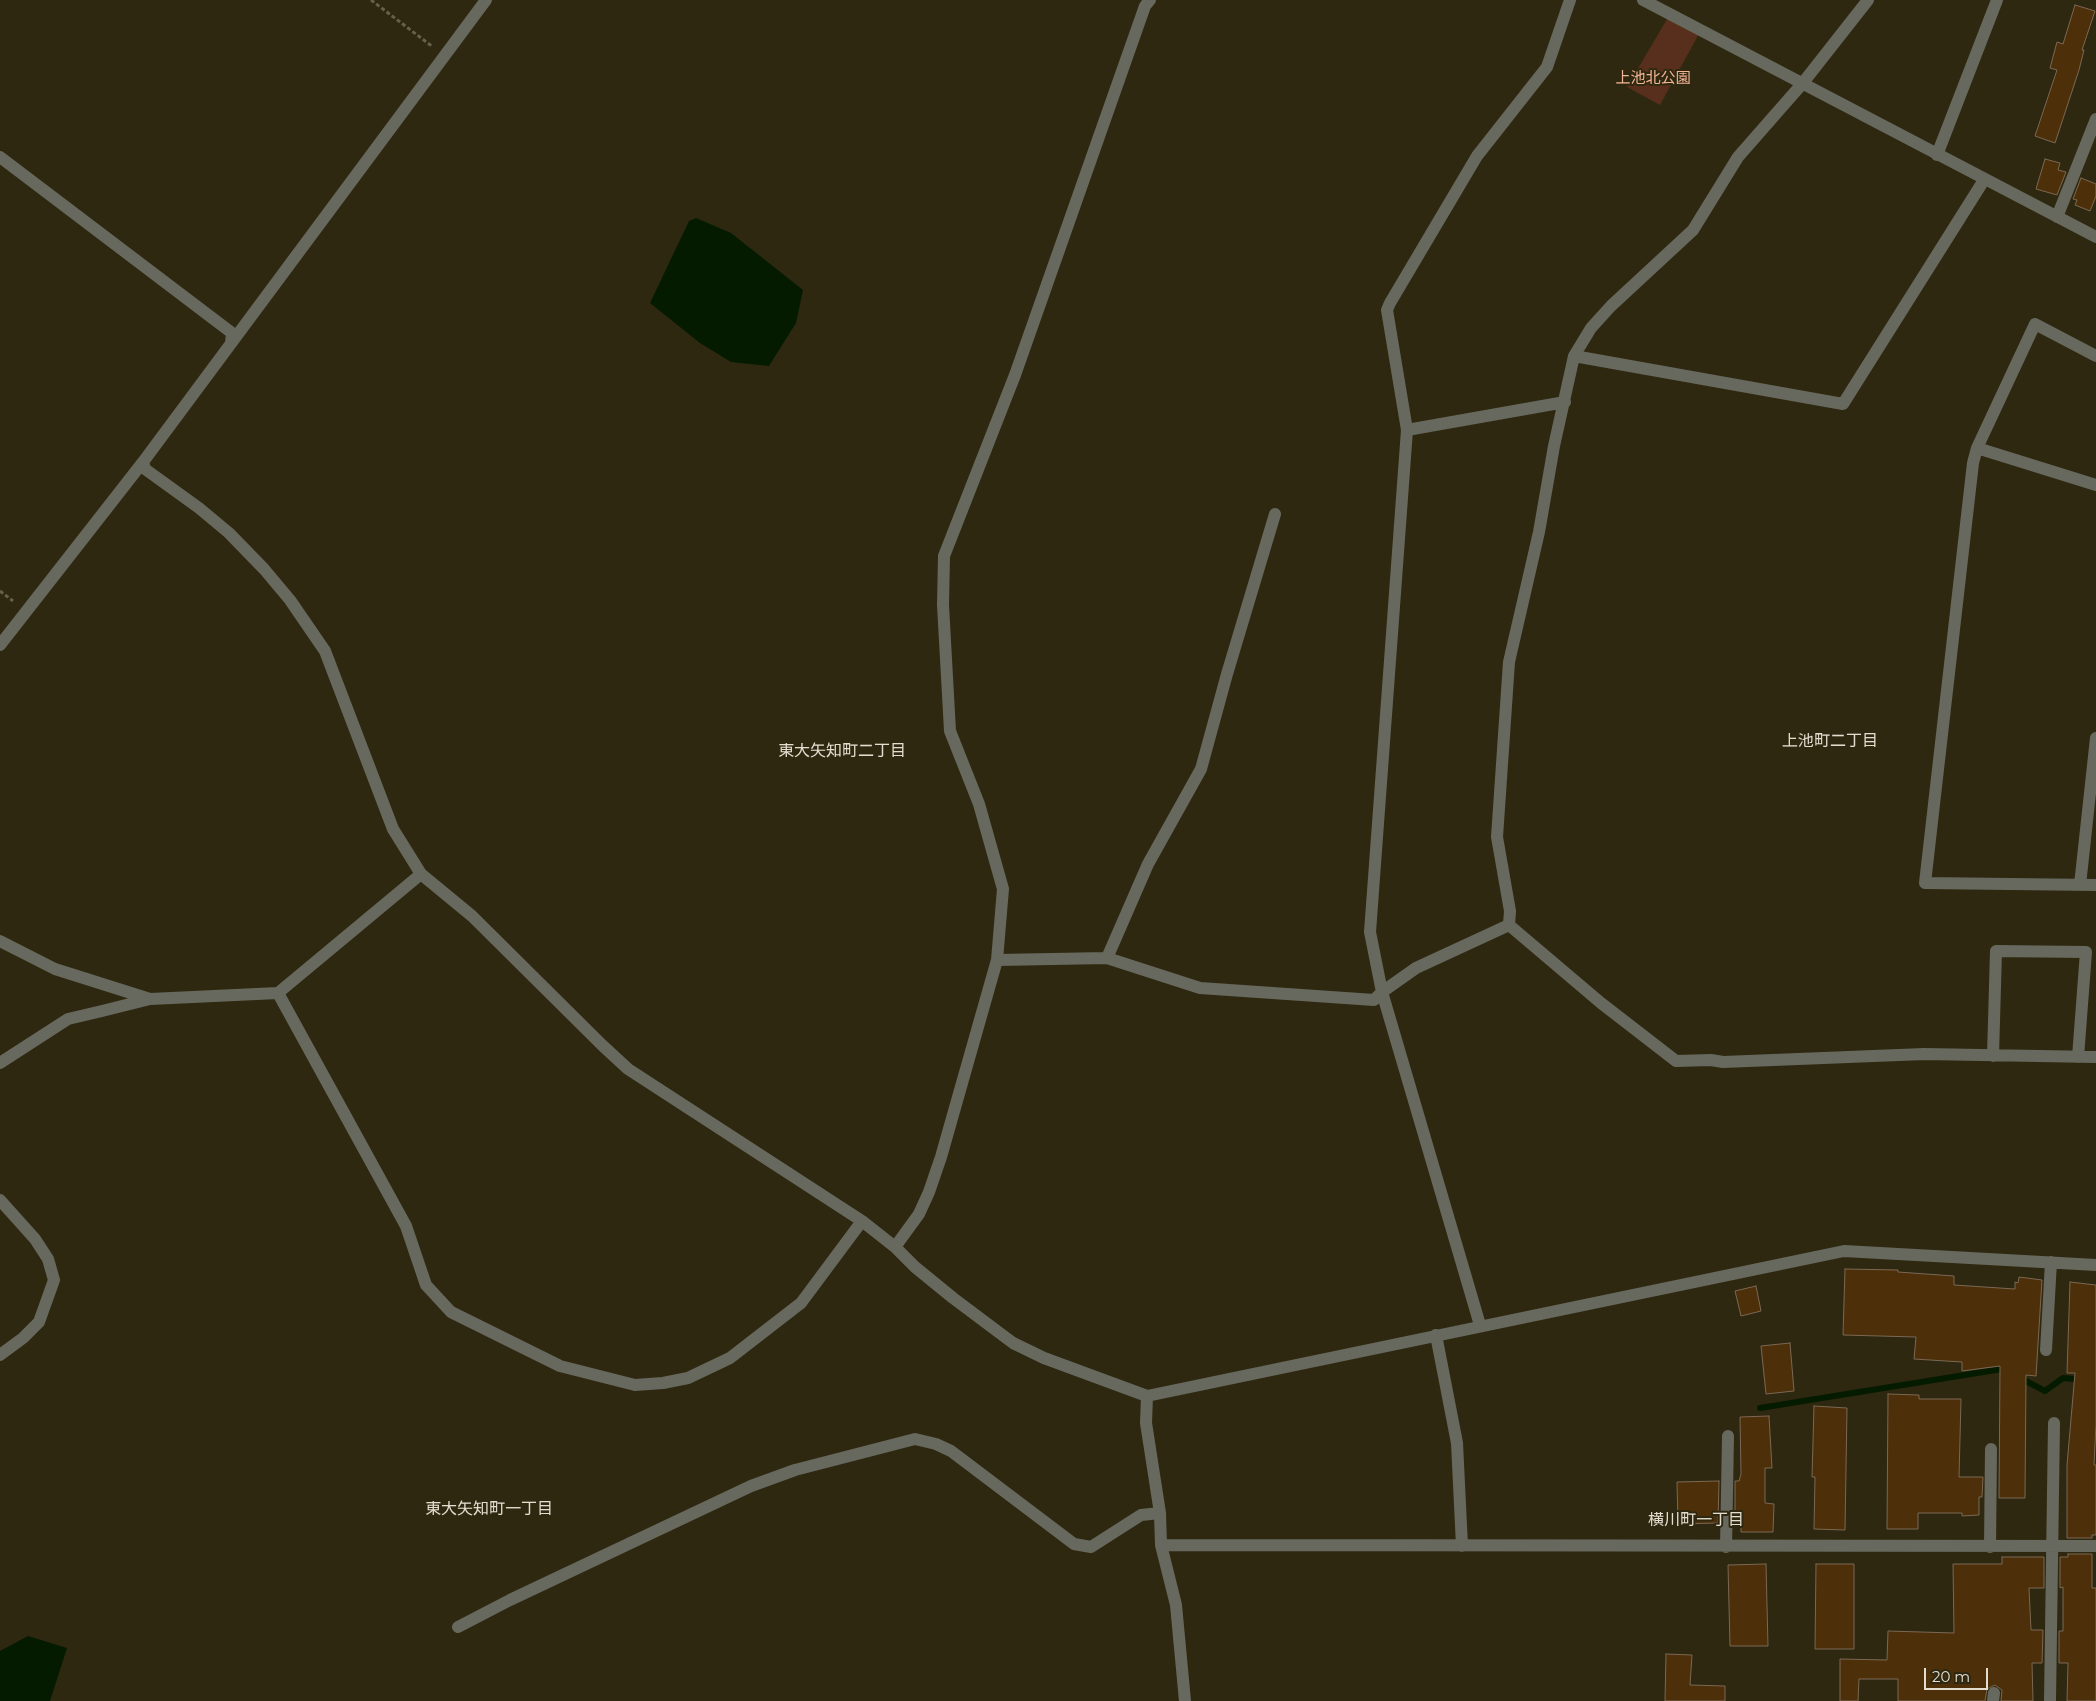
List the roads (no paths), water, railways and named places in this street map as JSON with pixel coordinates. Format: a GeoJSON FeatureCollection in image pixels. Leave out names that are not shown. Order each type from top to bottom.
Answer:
{"type":"FeatureCollection","features":[{"type":"Feature","properties":{"kind":"street"},"geometry":{"type":"LineString","coordinates":[[0,645],[143,462],[486,0]]}},
{"type":"Feature","properties":{"kind":"street"},"geometry":{"type":"LineString","coordinates":[[896,1247],[918,1214],[929,1192],[997,960],[1003,889],[979,804],[950,731],[943,605],[944,556],[1019,366],[1145,6],[1150,0]]}},
{"type":"Feature","properties":{"kind":"street"},"geometry":{"type":"LineString","coordinates":[[1480,1325],[1382,992],[1370,932],[1407,430],[1387,310],[1476,156],[1547,67],[1570,0]]}},
{"type":"Feature","properties":{"kind":"street"},"geometry":{"type":"LineString","coordinates":[[1643,0],[1936,155],[2096,237]]}},
{"type":"Feature","properties":{"kind":"street"},"geometry":{"type":"LineString","coordinates":[[1509,926],[1510,911],[1497,837],[1509,662],[1539,532],[1574,356],[1591,328],[1610,306],[1693,230],[1738,157],[1802,84],[1868,0]]}},
{"type":"Feature","properties":{"kind":"street"},"geometry":{"type":"LineString","coordinates":[[1936,155],[1997,0]]}},
{"type":"Feature","properties":{"kind":"street"},"geometry":{"type":"LineString","coordinates":[[2057,217],[2096,119]]}},
{"type":"Feature","properties":{"kind":"street"},"geometry":{"type":"LineString","coordinates":[[0,157],[232,333],[231,343]]}},
{"type":"Feature","properties":{"kind":"street"},"geometry":{"type":"LineString","coordinates":[[1574,356],[1843,404],[1984,180]]}},
{"type":"Feature","properties":{"kind":"street"},"geometry":{"type":"LineString","coordinates":[[2096,356],[2035,324],[1976,448],[1925,883],[2096,885]]}},
{"type":"Feature","properties":{"kind":"street"},"geometry":{"type":"LineString","coordinates":[[1407,430],[1565,402]]}},
{"type":"Feature","properties":{"kind":"street"},"geometry":{"type":"LineString","coordinates":[[1976,448],[2096,485]]}},
{"type":"Feature","properties":{"kind":"street"},"geometry":{"type":"LineString","coordinates":[[143,462],[144,469],[199,508],[229,533],[264,569],[290,600],[325,651],[393,829],[421,874],[472,916],[628,1069],[862,1221],[896,1247],[915,1267],[953,1298],[1013,1342],[1044,1358],[1147,1396],[1480,1325],[1844,1251],[2096,1264]]}},
{"type":"Feature","properties":{"kind":"street"},"geometry":{"type":"LineString","coordinates":[[1107,958],[1148,864],[1201,769],[1227,674],[1276,514]]}},
{"type":"Feature","properties":{"kind":"street"},"geometry":{"type":"LineString","coordinates":[[2080,885],[2096,738]]}},
{"type":"Feature","properties":{"kind":"street"},"geometry":{"type":"LineString","coordinates":[[0,1063],[68,1019],[150,999],[278,993],[421,874]]}},
{"type":"Feature","properties":{"kind":"street"},"geometry":{"type":"LineString","coordinates":[[997,960],[1107,958],[1200,988],[1374,1000],[1382,992],[1416,968],[1509,926]]}},
{"type":"Feature","properties":{"kind":"street"},"geometry":{"type":"LineString","coordinates":[[1509,926],[1601,1003],[1676,1061],[1711,1060],[1723,1062],[1924,1054],[2096,1057]]}},
{"type":"Feature","properties":{"kind":"street"},"geometry":{"type":"LineString","coordinates":[[0,941],[55,969],[150,999]]}},
{"type":"Feature","properties":{"kind":"street"},"geometry":{"type":"LineString","coordinates":[[1993,1056],[1996,951],[2086,952],[2078,1057]]}},
{"type":"Feature","properties":{"kind":"street"},"geometry":{"type":"LineString","coordinates":[[278,993],[406,1226],[426,1285],[451,1312],[560,1366],[635,1385],[663,1383],[688,1378],[730,1358],[802,1303],[862,1221]]}},
{"type":"Feature","properties":{"kind":"street"},"geometry":{"type":"LineString","coordinates":[[0,1200],[35,1239],[48,1259],[54,1280],[39,1322],[23,1338],[0,1356]]}},
{"type":"Feature","properties":{"kind":"street"},"geometry":{"type":"LineString","coordinates":[[2046,1350],[2051,1262]]}},
{"type":"Feature","properties":{"kind":"street"},"geometry":{"type":"LineString","coordinates":[[1436,1335],[1457,1444],[1462,1546]]}},
{"type":"Feature","properties":{"kind":"street"},"geometry":{"type":"LineString","coordinates":[[1147,1396],[1146,1423],[1160,1513],[1161,1545],[1176,1605],[1185,1701]]}},
{"type":"Feature","properties":{"kind":"street"},"geometry":{"type":"LineString","coordinates":[[2050,1701],[2054,1423]]}},
{"type":"Feature","properties":{"kind":"street"},"geometry":{"type":"LineString","coordinates":[[1726,1546],[1728,1436]]}},
{"type":"Feature","properties":{"kind":"street"},"geometry":{"type":"LineString","coordinates":[[458,1627],[510,1600],[751,1486],[794,1470],[915,1439],[936,1444],[951,1451],[1074,1544],[1091,1547],[1141,1515],[1160,1513]]}},
{"type":"Feature","properties":{"kind":"street"},"geometry":{"type":"LineString","coordinates":[[1990,1547],[1991,1449]]}},
{"type":"Feature","properties":{"kind":"street"},"geometry":{"type":"LineString","coordinates":[[1161,1545],[2096,1546]]}},
{"type":"Feature","properties":{"kind":"waterway"},"geometry":{"type":"LineString","coordinates":[[1760,1408],[2002,1369],[2006,1371]]}},
{"type":"Feature","properties":{"kind":"waterway"},"geometry":{"type":"LineString","coordinates":[[2020,1378],[2045,1391],[2063,1378],[2096,1385]]}},
{"type":"Feature","properties":{"kind":"district","name":"上池町二丁目"},"geometry":{"type":"Point","coordinates":[1830,741]}},
{"type":"Feature","properties":{"kind":"district","name":"東大矢知町二丁目"},"geometry":{"type":"Point","coordinates":[842,751]}},
{"type":"Feature","properties":{"kind":"district","name":"東大矢知町一丁目"},"geometry":{"type":"Point","coordinates":[489,1509]}},
{"type":"Feature","properties":{"kind":"district","name":"横川町一丁目"},"geometry":{"type":"Point","coordinates":[1696,1520]}},
{"type":"Feature","properties":{"kind":"park label","name":"上池北公園"},"geometry":{"type":"Point","coordinates":[1653,79]}}]}
